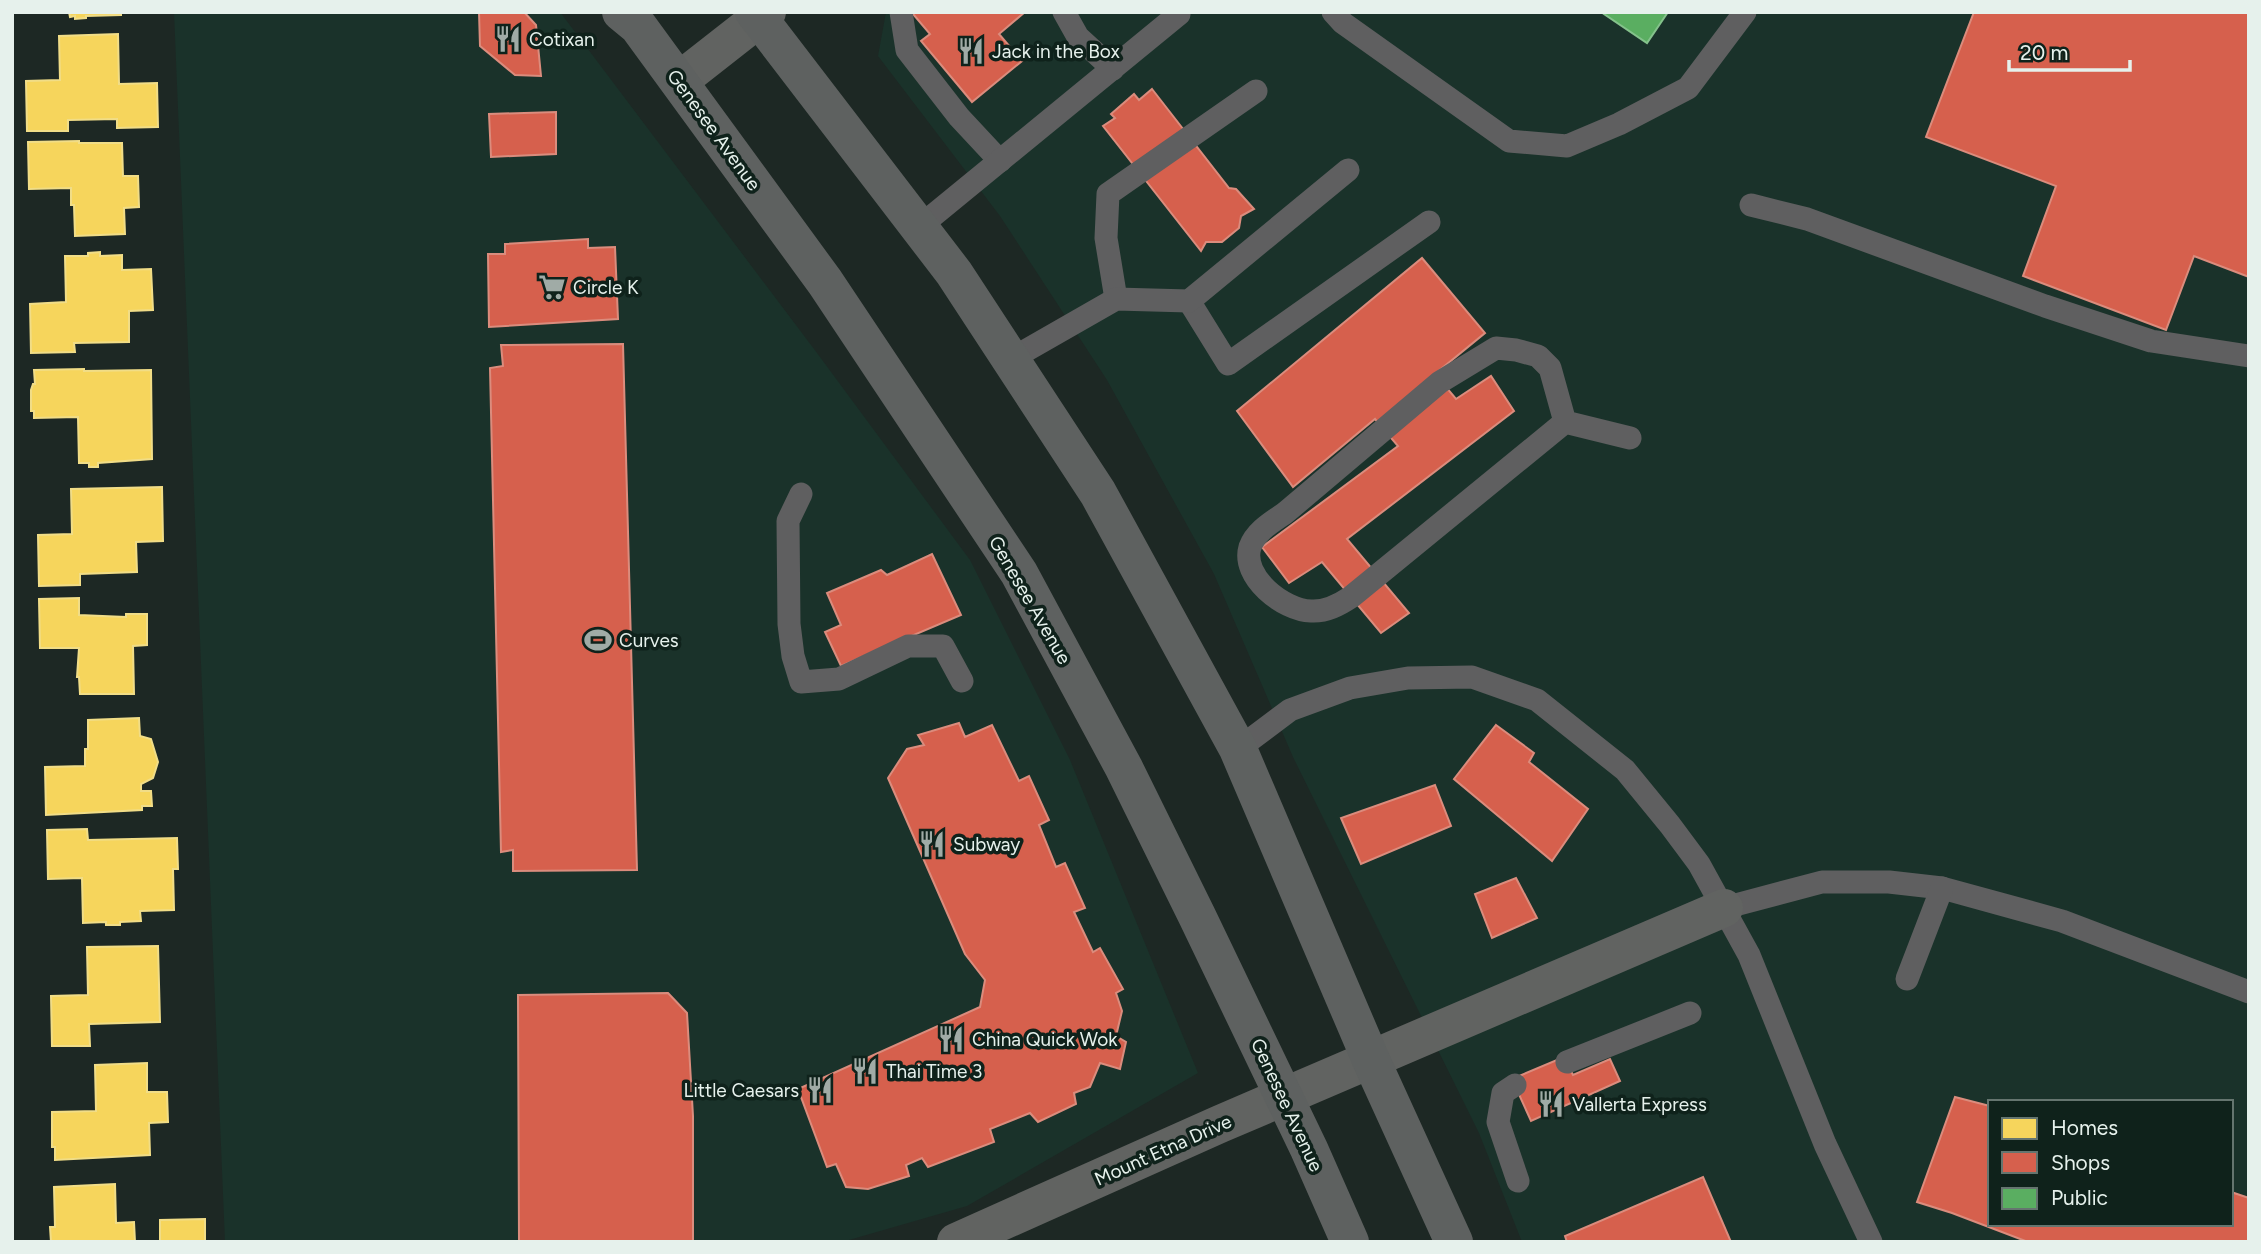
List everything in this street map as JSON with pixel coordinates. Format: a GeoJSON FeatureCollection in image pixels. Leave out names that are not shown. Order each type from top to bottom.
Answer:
{"type":"FeatureCollection","features":[{"type":"Feature","properties":{"kind":"main road","name":"Genesee Avenue"},"geometry":{"type":"LineString","coordinates":[[621,12],[638,26],[825,282],[1019,573],[1124,768],[1284,1098],[1350,1242]]}},
{"type":"Feature","properties":{"kind":"main road"},"geometry":{"type":"LineString","coordinates":[[760,14],[954,273],[1098,493],[1238,749],[1371,1060],[1454,1242]]}},
{"type":"Feature","properties":{"kind":"street"},"geometry":{"type":"LineString","coordinates":[[679,81],[760,14]]}},
{"type":"Feature","properties":{"kind":"street","name":"Mount Etna Drive"},"geometry":{"type":"LineString","coordinates":[[956,1242],[998,1233],[1284,1098],[1724,908]]}},
{"type":"Feature","properties":{"kind":"lane"},"geometry":{"type":"LineString","coordinates":[[901,12],[906,50],[959,117],[1000,161]]}},
{"type":"Feature","properties":{"kind":"lane"},"geometry":{"type":"LineString","coordinates":[[1064,12],[1078,37],[1113,69]]}},
{"type":"Feature","properties":{"kind":"lane"},"geometry":{"type":"LineString","coordinates":[[1338,18],[1509,141],[1567,146],[1619,124],[1688,88],[1745,12]]}},
{"type":"Feature","properties":{"kind":"lane"},"geometry":{"type":"LineString","coordinates":[[919,227],[1179,14]]}},
{"type":"Feature","properties":{"kind":"lane"},"geometry":{"type":"LineString","coordinates":[[1116,299],[1105,238],[1108,194],[1256,92]]}},
{"type":"Feature","properties":{"kind":"lane"},"geometry":{"type":"LineString","coordinates":[[1011,359],[1116,299],[1189,301],[1348,170]]}},
{"type":"Feature","properties":{"kind":"lane"},"geometry":{"type":"LineString","coordinates":[[1751,205],[1807,219],[2045,306],[2151,341],[2249,356]]}},
{"type":"Feature","properties":{"kind":"lane"},"geometry":{"type":"LineString","coordinates":[[1189,301],[1228,364],[1429,222]]}},
{"type":"Feature","properties":{"kind":"lane"},"geometry":{"type":"LineString","coordinates":[[1496,348],[1538,356],[1550,368],[1565,422],[1378,576],[1335,607],[1311,611],[1293,607],[1263,589],[1248,564],[1251,547],[1260,531],[1440,382],[1496,348]]}},
{"type":"Feature","properties":{"kind":"lane"},"geometry":{"type":"LineString","coordinates":[[1565,422],[1630,438]]}},
{"type":"Feature","properties":{"kind":"lane"},"geometry":{"type":"LineString","coordinates":[[801,494],[788,521],[789,624],[793,656],[801,682],[839,679],[908,646],[943,646],[962,681]]}},
{"type":"Feature","properties":{"kind":"lane"},"geometry":{"type":"LineString","coordinates":[[1238,749],[1290,710],[1350,688],[1408,678],[1472,677],[1536,700],[1625,770],[1692,854],[1749,955],[1825,1144],[1871,1242]]}},
{"type":"Feature","properties":{"kind":"lane"},"geometry":{"type":"LineString","coordinates":[[1724,908],[1822,882],[1889,882],[1942,888],[2062,921],[2249,992]]}},
{"type":"Feature","properties":{"kind":"lane"},"geometry":{"type":"LineString","coordinates":[[1907,979],[1942,888]]}},
{"type":"Feature","properties":{"kind":"lane"},"geometry":{"type":"LineString","coordinates":[[1567,1062],[1690,1013]]}},
{"type":"Feature","properties":{"kind":"lane"},"geometry":{"type":"LineString","coordinates":[[1515,1086],[1503,1093],[1498,1122],[1518,1181]]}},
{"type":"Feature","properties":{"kind":"shaded area"},"geometry":{"type":"Polygon","coordinates":[[[174,12],[560,12],[970,560],[1070,760],[1198,1073],[967,1206],[842,1242],[225,1242],[174,12]]]}},
{"type":"Feature","properties":{"kind":"shaded area"},"geometry":{"type":"Polygon","coordinates":[[[886,12],[2249,12],[2249,1242],[1522,1242],[1479,1133],[1293,757],[1214,574],[1107,380],[1000,216],[878,56],[886,12]]]}},
{"type":"Feature","properties":{"kind":"building: Homes"},"geometry":{"type":"Polygon","coordinates":[[[69,12],[121,12],[121,15],[75,19],[75,16],[70,17],[69,12]]]}},
{"type":"Feature","properties":{"kind":"building: Homes"},"geometry":{"type":"Polygon","coordinates":[[[118,34],[119,84],[157,83],[158,127],[117,128],[117,119],[68,120],[68,131],[27,131],[26,81],[60,80],[59,36],[118,34]]]}},
{"type":"Feature","properties":{"kind":"building: Homes"},"geometry":{"type":"Polygon","coordinates":[[[28,142],[122,143],[123,176],[138,176],[139,207],[124,208],[125,234],[75,236],[71,188],[29,189],[28,142]]]}},
{"type":"Feature","properties":{"kind":"building: Homes"},"geometry":{"type":"Polygon","coordinates":[[[100,252],[100,256],[122,255],[122,270],[151,269],[153,310],[129,311],[129,342],[74,343],[75,352],[31,353],[30,304],[66,302],[65,256],[88,256],[88,253],[100,252]]]}},
{"type":"Feature","properties":{"kind":"building: Homes"},"geometry":{"type":"Polygon","coordinates":[[[34,370],[151,370],[152,459],[98,463],[98,467],[89,467],[89,463],[79,463],[78,417],[34,418],[34,411],[31,411],[31,390],[35,384],[34,370]]]}},
{"type":"Feature","properties":{"kind":"building: Homes"},"geometry":{"type":"Polygon","coordinates":[[[162,487],[163,541],[136,542],[137,572],[80,574],[80,585],[39,586],[38,535],[72,534],[71,489],[162,487]]]}},
{"type":"Feature","properties":{"kind":"building: Homes"},"geometry":{"type":"Polygon","coordinates":[[[79,598],[79,615],[126,617],[126,614],[147,614],[147,645],[133,646],[134,694],[80,694],[77,677],[79,648],[40,648],[39,599],[79,598]]]}},
{"type":"Feature","properties":{"kind":"building: Homes"},"geometry":{"type":"Polygon","coordinates":[[[139,718],[140,736],[151,739],[158,762],[153,778],[141,784],[141,791],[151,791],[152,806],[142,806],[142,810],[46,815],[45,767],[85,766],[88,720],[139,718]]]}},
{"type":"Feature","properties":{"kind":"building: Homes"},"geometry":{"type":"Polygon","coordinates":[[[87,829],[88,840],[177,838],[178,869],[173,869],[174,910],[140,911],[141,921],[120,922],[120,925],[106,925],[106,922],[83,923],[82,878],[48,879],[47,830],[87,829]]]}},
{"type":"Feature","properties":{"kind":"building: Homes"},"geometry":{"type":"Polygon","coordinates":[[[158,946],[160,1022],[89,1024],[90,1046],[52,1046],[51,996],[88,995],[87,947],[158,946]]]}},
{"type":"Feature","properties":{"kind":"building: Homes"},"geometry":{"type":"Polygon","coordinates":[[[147,1063],[147,1092],[167,1092],[168,1122],[149,1123],[150,1155],[55,1160],[55,1147],[52,1147],[52,1112],[96,1111],[95,1065],[147,1063]]]}},
{"type":"Feature","properties":{"kind":"building: Homes"},"geometry":{"type":"Polygon","coordinates":[[[115,1184],[116,1223],[134,1222],[135,1242],[51,1242],[50,1227],[55,1227],[54,1187],[115,1184]]]}},
{"type":"Feature","properties":{"kind":"building: Homes"},"geometry":{"type":"Polygon","coordinates":[[[205,1219],[205,1242],[160,1242],[160,1220],[205,1219]]]}},
{"type":"Feature","properties":{"kind":"building: Shops"},"geometry":{"type":"Polygon","coordinates":[[[479,12],[524,12],[536,25],[541,76],[515,75],[480,46],[479,12]]]}},
{"type":"Feature","properties":{"kind":"building: Shops","name":"Jack in the Box"},"geometry":{"type":"Polygon","coordinates":[[[1025,12],[999,34],[1022,61],[972,102],[921,41],[930,34],[913,14],[1025,12]]]}},
{"type":"Feature","properties":{"kind":"building: Shops"},"geometry":{"type":"Polygon","coordinates":[[[1974,12],[2249,12],[2249,277],[2194,256],[2166,330],[2023,276],[2056,186],[1926,137],[1974,12]]]}},
{"type":"Feature","properties":{"kind":"building: Shops"},"geometry":{"type":"Polygon","coordinates":[[[1152,89],[1229,188],[1236,189],[1254,209],[1241,216],[1239,228],[1222,242],[1206,242],[1201,251],[1103,126],[1115,118],[1111,114],[1134,94],[1139,100],[1152,89]]]}},
{"type":"Feature","properties":{"kind":"building: Shops"},"geometry":{"type":"Polygon","coordinates":[[[556,112],[556,154],[491,157],[489,114],[556,112]]]}},
{"type":"Feature","properties":{"kind":"building: Shops","name":"Circle K"},"geometry":{"type":"Polygon","coordinates":[[[588,239],[588,248],[615,247],[618,319],[489,327],[488,254],[505,254],[505,244],[588,239]]]}},
{"type":"Feature","properties":{"kind":"building: Shops"},"geometry":{"type":"Polygon","coordinates":[[[1422,258],[1485,333],[1435,374],[1456,399],[1491,376],[1514,411],[1347,539],[1409,613],[1381,633],[1322,562],[1289,583],[1262,547],[1398,446],[1375,419],[1293,487],[1237,411],[1422,258]]]}},
{"type":"Feature","properties":{"kind":"building: Shops"},"geometry":{"type":"Polygon","coordinates":[[[623,344],[637,870],[513,871],[513,850],[501,852],[490,368],[503,366],[501,345],[623,344]]]}},
{"type":"Feature","properties":{"kind":"building: Shops"},"geometry":{"type":"Polygon","coordinates":[[[932,554],[961,615],[841,666],[825,632],[841,625],[827,593],[881,570],[887,575],[932,554]]]}},
{"type":"Feature","properties":{"kind":"building: Shops"},"geometry":{"type":"Polygon","coordinates":[[[959,723],[965,737],[992,725],[1019,781],[1029,776],[1049,820],[1039,825],[1056,867],[1065,863],[1085,908],[1074,912],[1093,952],[1100,948],[1123,989],[1116,993],[1122,1011],[1116,1036],[1126,1042],[1120,1069],[1100,1063],[1090,1087],[1074,1093],[1076,1104],[1038,1122],[1030,1113],[990,1129],[994,1142],[928,1167],[922,1158],[906,1165],[909,1176],[868,1189],[846,1187],[836,1164],[827,1167],[798,1089],[980,1007],[985,980],[965,954],[888,778],[907,749],[924,745],[918,735],[959,723]]]}},
{"type":"Feature","properties":{"kind":"building: Shops"},"geometry":{"type":"Polygon","coordinates":[[[1496,725],[1534,753],[1529,762],[1588,809],[1552,861],[1454,779],[1496,725]]]}},
{"type":"Feature","properties":{"kind":"building: Shops"},"geometry":{"type":"Polygon","coordinates":[[[1435,785],[1451,826],[1361,864],[1341,818],[1435,785]]]}},
{"type":"Feature","properties":{"kind":"building: Shops"},"geometry":{"type":"Polygon","coordinates":[[[1516,878],[1537,918],[1492,938],[1475,894],[1516,878]]]}},
{"type":"Feature","properties":{"kind":"building: Shops"},"geometry":{"type":"Polygon","coordinates":[[[668,993],[687,1013],[693,1116],[693,1242],[519,1242],[518,995],[668,993]]]}},
{"type":"Feature","properties":{"kind":"building: Shops"},"geometry":{"type":"Polygon","coordinates":[[[1564,1057],[1573,1075],[1610,1059],[1620,1081],[1531,1121],[1512,1079],[1564,1057]]]}},
{"type":"Feature","properties":{"kind":"building: Shops"},"geometry":{"type":"Polygon","coordinates":[[[1955,1097],[1988,1105],[1988,1226],[2233,1226],[2233,1193],[2249,1198],[2249,1242],[2028,1242],[1917,1202],[1955,1097]]]}},
{"type":"Feature","properties":{"kind":"building: Shops"},"geometry":{"type":"Polygon","coordinates":[[[1703,1177],[1731,1242],[1567,1242],[1565,1236],[1703,1177]]]}},
{"type":"Feature","properties":{"kind":"building: Public"},"geometry":{"type":"Polygon","coordinates":[[[1601,12],[1668,12],[1647,43],[1601,12]]]}},
{"type":"Feature","properties":{"kind":"place","name":"Cotixan"},"geometry":{"type":"Point","coordinates":[508,39]}},
{"type":"Feature","properties":{"kind":"place","name":"Jack in the Box"},"geometry":{"type":"Point","coordinates":[971,51]}},
{"type":"Feature","properties":{"kind":"place","name":"Circle K"},"geometry":{"type":"Point","coordinates":[552,287]}},
{"type":"Feature","properties":{"kind":"place","name":"Curves"},"geometry":{"type":"Point","coordinates":[598,640]}},
{"type":"Feature","properties":{"kind":"place","name":"Subway"},"geometry":{"type":"Point","coordinates":[932,844]}},
{"type":"Feature","properties":{"kind":"place","name":"China Quick Wok"},"geometry":{"type":"Point","coordinates":[951,1039]}},
{"type":"Feature","properties":{"kind":"place","name":"Thai Time 3"},"geometry":{"type":"Point","coordinates":[865,1071]}},
{"type":"Feature","properties":{"kind":"place","name":"Little Caesars"},"geometry":{"type":"Point","coordinates":[820,1090]}},
{"type":"Feature","properties":{"kind":"place","name":"Vallerta Express"},"geometry":{"type":"Point","coordinates":[1551,1104]}}]}
